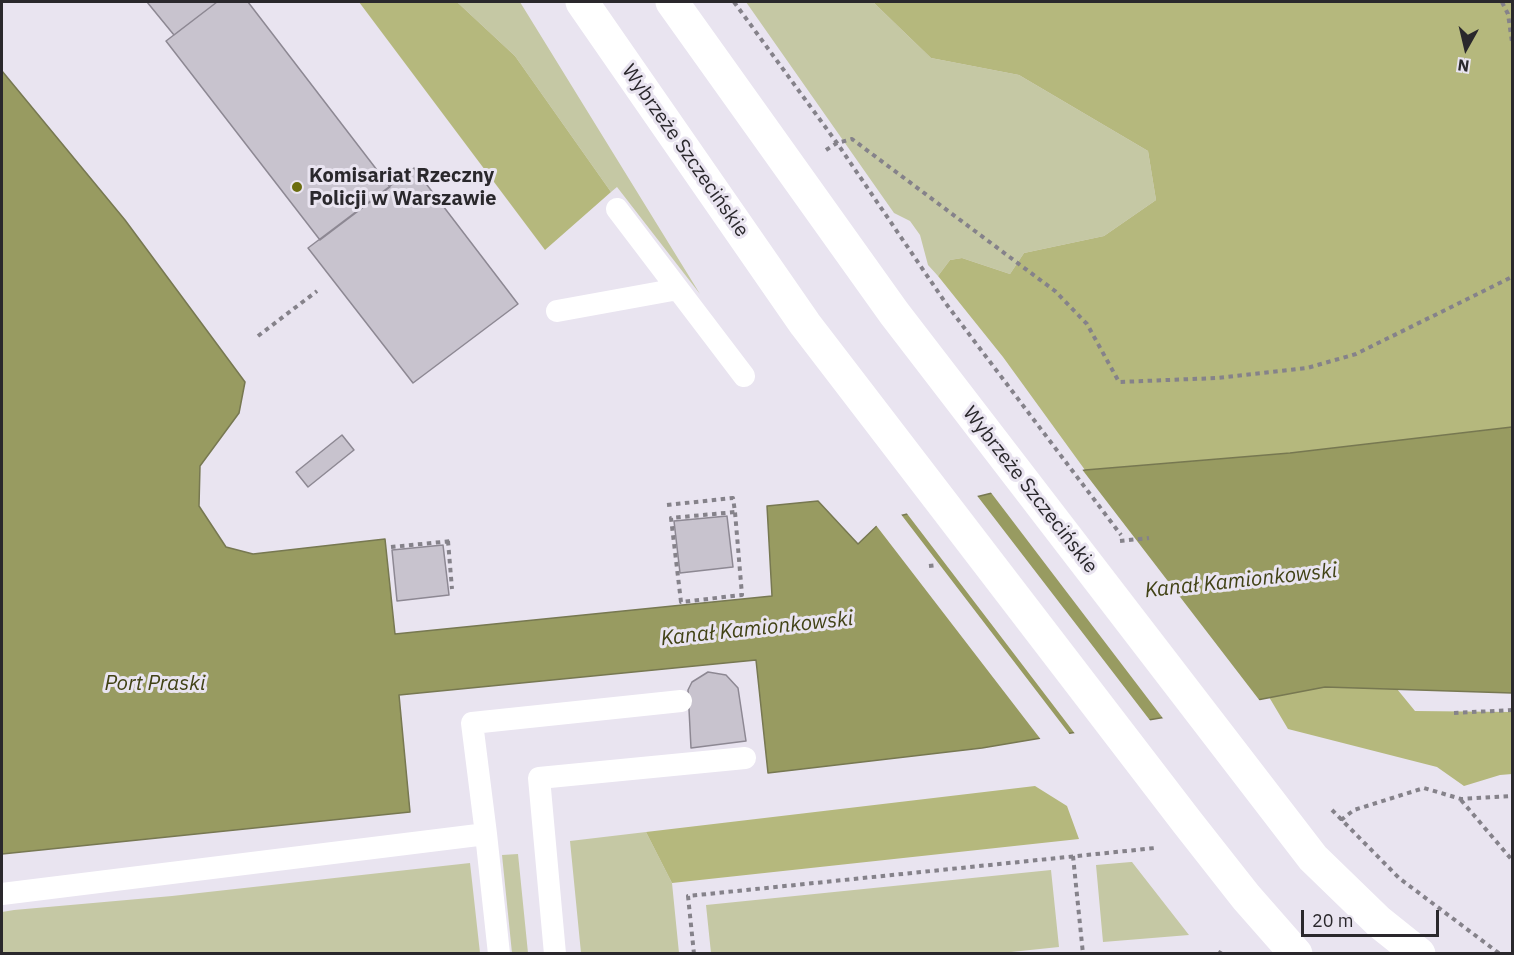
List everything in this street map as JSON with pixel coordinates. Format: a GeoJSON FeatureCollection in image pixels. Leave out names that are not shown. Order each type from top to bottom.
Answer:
{"type":"FeatureCollection","features":[{"type":"Feature","properties":{"kind":"main road","name":"Wybrzeże Szczecińskie"},"geometry":{"type":"LineString","coordinates":[[582,2],[805,324],[1246,897],[1296,954]]}},
{"type":"Feature","properties":{"kind":"main road","name":"Wybrzeże Szczecińskie"},"geometry":{"type":"LineString","coordinates":[[672,2],[894,313],[1313,858],[1379,922],[1419,954]]}},
{"type":"Feature","properties":{"kind":"lane"},"geometry":{"type":"LineString","coordinates":[[617,209],[744,376]]}},
{"type":"Feature","properties":{"kind":"lane"},"geometry":{"type":"LineString","coordinates":[[557,311],[678,289]]}},
{"type":"Feature","properties":{"kind":"lane"},"geometry":{"type":"LineString","coordinates":[[499,954],[472,723],[681,701]]}},
{"type":"Feature","properties":{"kind":"lane"},"geometry":{"type":"LineString","coordinates":[[555,954],[539,778],[745,758]]}},
{"type":"Feature","properties":{"kind":"lane"},"geometry":{"type":"LineString","coordinates":[[2,894],[486,834]]}},
{"type":"Feature","properties":{"kind":"path"},"geometry":{"type":"LineString","coordinates":[[734,2],[837,143],[947,306],[1132,549]]}},
{"type":"Feature","properties":{"kind":"path"},"geometry":{"type":"LineString","coordinates":[[1503,2],[1508,14],[1512,42]]}},
{"type":"Feature","properties":{"kind":"path"},"geometry":{"type":"LineString","coordinates":[[837,143],[852,139],[1055,291],[1087,324],[1119,382],[1217,378],[1307,368],[1367,349],[1512,277]]}},
{"type":"Feature","properties":{"kind":"path"},"geometry":{"type":"LineString","coordinates":[[258,336],[317,291]]}},
{"type":"Feature","properties":{"kind":"path"},"geometry":{"type":"LineString","coordinates":[[667,505],[733,498],[735,512],[742,595],[681,602],[671,518],[735,512]]}},
{"type":"Feature","properties":{"kind":"path"},"geometry":{"type":"LineString","coordinates":[[392,547],[450,541],[452,589]]}},
{"type":"Feature","properties":{"kind":"path"},"geometry":{"type":"LineString","coordinates":[[1454,713],[1512,710]]}},
{"type":"Feature","properties":{"kind":"path"},"geometry":{"type":"LineString","coordinates":[[1338,823],[1354,810],[1424,788],[1461,799],[1512,796]]}},
{"type":"Feature","properties":{"kind":"path"},"geometry":{"type":"LineString","coordinates":[[1461,799],[1512,860]]}},
{"type":"Feature","properties":{"kind":"path"},"geometry":{"type":"LineString","coordinates":[[1325,802],[1399,878],[1500,954]]}},
{"type":"Feature","properties":{"kind":"path"},"geometry":{"type":"LineString","coordinates":[[694,954],[688,896],[1163,847]]}},
{"type":"Feature","properties":{"kind":"path"},"geometry":{"type":"LineString","coordinates":[[1073,856],[1083,954]]}},
{"type":"Feature","properties":{"kind":"shaded area"},"geometry":{"type":"Polygon","coordinates":[[[359,2],[457,2],[515,56],[611,192],[545,250],[359,2]]]}},
{"type":"Feature","properties":{"kind":"shaded area"},"geometry":{"type":"Polygon","coordinates":[[[457,2],[520,2],[700,294],[617,187],[611,192],[515,56],[457,2]]]}},
{"type":"Feature","properties":{"kind":"shaded area"},"geometry":{"type":"Polygon","coordinates":[[[746,2],[873,2],[931,58],[1019,75],[1148,151],[1156,200],[1104,236],[1024,253],[1010,274],[962,258],[950,260],[938,276],[928,265],[920,235],[910,221],[894,213],[746,2]]]}},
{"type":"Feature","properties":{"kind":"shaded area"},"geometry":{"type":"Polygon","coordinates":[[[873,2],[1512,2],[1512,427],[1290,453],[1085,470],[1003,357],[938,276],[950,260],[962,258],[1010,274],[1024,253],[1104,236],[1156,200],[1148,151],[1019,75],[931,58],[873,2]]]}},
{"type":"Feature","properties":{"kind":"shaded area"},"geometry":{"type":"Polygon","coordinates":[[[1325,687],[1397,689],[1415,711],[1512,712],[1512,774],[1500,775],[1464,786],[1437,767],[1288,729],[1269,697],[1325,687]]]}},
{"type":"Feature","properties":{"kind":"shaded area"},"geometry":{"type":"Polygon","coordinates":[[[1035,786],[1067,806],[1079,839],[672,883],[646,832],[1035,786]]]}},
{"type":"Feature","properties":{"kind":"shaded area"},"geometry":{"type":"Polygon","coordinates":[[[646,832],[672,883],[679,953],[581,953],[570,841],[646,832]]]}},
{"type":"Feature","properties":{"kind":"shaded area"},"geometry":{"type":"Polygon","coordinates":[[[518,854],[528,953],[512,953],[502,855],[518,854]]]}},
{"type":"Feature","properties":{"kind":"shaded area"},"geometry":{"type":"Polygon","coordinates":[[[1132,862],[1189,935],[1103,942],[1096,865],[1132,862]]]}},
{"type":"Feature","properties":{"kind":"shaded area"},"geometry":{"type":"Polygon","coordinates":[[[470,863],[480,953],[2,953],[2,912],[470,863]]]}},
{"type":"Feature","properties":{"kind":"shaded area"},"geometry":{"type":"Polygon","coordinates":[[[1051,870],[1059,947],[992,954],[711,953],[706,905],[1051,870]]]}},
{"type":"Feature","properties":{"kind":"water"},"geometry":{"type":"Polygon","coordinates":[[[2,71],[125,220],[245,382],[239,413],[200,466],[199,506],[226,547],[253,554],[385,539],[395,634],[772,596],[767,506],[818,501],[858,544],[883,520],[1085,470],[1290,453],[1512,427],[1512,693],[1325,687],[1184,714],[982,748],[768,773],[756,660],[399,695],[410,812],[2,854],[2,71]]]}},
{"type":"Feature","properties":{"kind":"pier"},"geometry":{"type":"Polygon","coordinates":[[[1081,468],[1260,701],[1165,721],[989,490],[1081,468]]]}},
{"type":"Feature","properties":{"kind":"pier"},"geometry":{"type":"Polygon","coordinates":[[[975,493],[1152,723],[1076,735],[905,511],[975,493]]]}},
{"type":"Feature","properties":{"kind":"pier"},"geometry":{"type":"Polygon","coordinates":[[[900,513],[1071,736],[1042,741],[875,524],[882,518],[900,513]]]}},
{"type":"Feature","properties":{"kind":"building"},"geometry":{"type":"Polygon","coordinates":[[[147,2],[217,2],[174,35],[147,2]]]}},
{"type":"Feature","properties":{"kind":"building"},"geometry":{"type":"Polygon","coordinates":[[[217,2],[248,2],[390,187],[320,240],[166,41],[217,2]]]}},
{"type":"Feature","properties":{"kind":"building"},"geometry":{"type":"Polygon","coordinates":[[[414,168],[518,304],[413,383],[308,248],[414,168]]]}},
{"type":"Feature","properties":{"kind":"building"},"geometry":{"type":"Polygon","coordinates":[[[342,435],[354,450],[308,487],[296,472],[342,435]]]}},
{"type":"Feature","properties":{"kind":"building"},"geometry":{"type":"Polygon","coordinates":[[[727,516],[733,567],[680,573],[674,521],[727,516]]]}},
{"type":"Feature","properties":{"kind":"building"},"geometry":{"type":"Polygon","coordinates":[[[443,545],[449,595],[397,601],[392,550],[443,545]]]}},
{"type":"Feature","properties":{"kind":"building"},"geometry":{"type":"Polygon","coordinates":[[[708,672],[726,675],[738,688],[746,741],[691,748],[688,690],[692,682],[708,672]]]}},
{"type":"Feature","properties":{"kind":"place","name":"Komisariat Rzeczny Policji w Warszawie"},"geometry":{"type":"Point","coordinates":[297,187]}},
{"type":"Feature","properties":{"kind":"water label","name":"Kanał Kamionkowski"},"geometry":{"type":"Point","coordinates":[1241,581]}},
{"type":"Feature","properties":{"kind":"water label","name":"Kanał Kamionkowski"},"geometry":{"type":"Point","coordinates":[757,629]}},
{"type":"Feature","properties":{"kind":"water label","name":"Port Praski"},"geometry":{"type":"Point","coordinates":[155,684]}}]}
